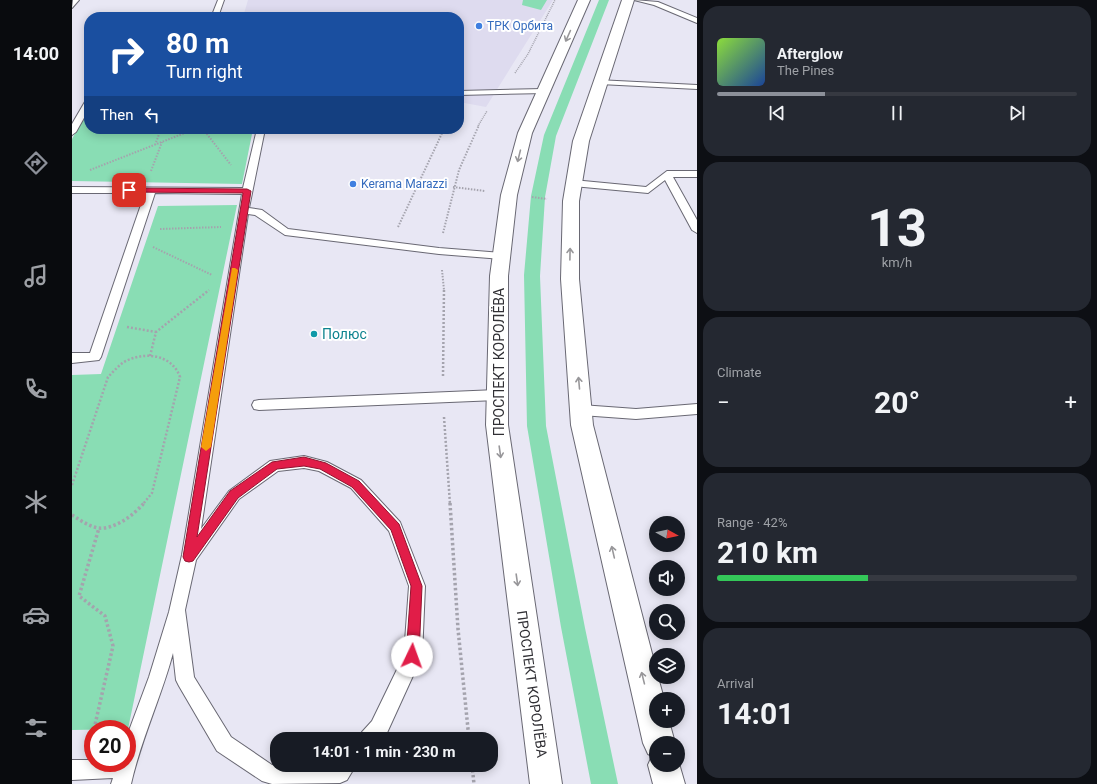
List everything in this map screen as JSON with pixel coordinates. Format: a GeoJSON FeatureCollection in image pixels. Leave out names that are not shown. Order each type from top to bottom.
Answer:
{"type":"FeatureCollection","features":[{"type":"Feature","properties":{"kind":"main road","name":"ПРОСПЕКТ КОРОЛЁВА"},"geometry":{"type":"LineString","coordinates":[[546,784],[496,425],[499,276],[509,194],[525,133],[584,0]]}},
{"type":"Feature","properties":{"kind":"main road"},"geometry":{"type":"LineString","coordinates":[[628,0],[581,141],[573,183],[570,279],[582,425],[657,736]]}},
{"type":"Feature","properties":{"kind":"main road"},"geometry":{"type":"LineString","coordinates":[[666,772],[669,784]]}},
{"type":"Feature","properties":{"kind":"lane"},"geometry":{"type":"LineString","coordinates":[[72,6],[76,0]]}},
{"type":"Feature","properties":{"kind":"lane"},"geometry":{"type":"LineString","coordinates":[[217,12],[221,0]]}},
{"type":"Feature","properties":{"kind":"lane"},"geometry":{"type":"LineString","coordinates":[[637,0],[674,8],[697,21]]}},
{"type":"Feature","properties":{"kind":"lane"},"geometry":{"type":"LineString","coordinates":[[600,82],[697,88]]}},
{"type":"Feature","properties":{"kind":"lane"},"geometry":{"type":"LineString","coordinates":[[464,93],[543,91]]}},
{"type":"Feature","properties":{"kind":"lane"},"geometry":{"type":"LineString","coordinates":[[72,132],[84,111]]}},
{"type":"Feature","properties":{"kind":"lane"},"geometry":{"type":"LineString","coordinates":[[136,738],[158,677],[177,610],[189,557],[227,280],[242,226],[247,191],[260,134]]}},
{"type":"Feature","properties":{"kind":"lane"},"geometry":{"type":"LineString","coordinates":[[667,174],[697,230]]}},
{"type":"Feature","properties":{"kind":"lane"},"geometry":{"type":"LineString","coordinates":[[573,183],[648,190],[667,174],[697,174]]}},
{"type":"Feature","properties":{"kind":"lane"},"geometry":{"type":"LineString","coordinates":[[72,190],[247,191]]}},
{"type":"Feature","properties":{"kind":"lane"},"geometry":{"type":"LineString","coordinates":[[72,358],[96,357],[136,234],[147,190]]}},
{"type":"Feature","properties":{"kind":"lane"},"geometry":{"type":"LineString","coordinates":[[244,210],[258,212],[285,232],[439,252],[467,252],[502,256]]}},
{"type":"Feature","properties":{"kind":"lane"},"geometry":{"type":"LineString","coordinates":[[259,404],[497,395]]}},
{"type":"Feature","properties":{"kind":"lane"},"geometry":{"type":"LineString","coordinates":[[581,410],[636,414],[697,409]]}},
{"type":"Feature","properties":{"kind":"lane"},"geometry":{"type":"LineString","coordinates":[[189,557],[234,495],[275,465],[304,462],[316,464],[356,484],[395,527],[417,586],[412,656],[379,728],[375,732]]}},
{"type":"Feature","properties":{"kind":"lane"},"geometry":{"type":"LineString","coordinates":[[177,610],[185,680],[224,744],[269,774],[302,778],[341,772]]}},
{"type":"Feature","properties":{"kind":"lane"},"geometry":{"type":"LineString","coordinates":[[72,770],[84,770]]}},
{"type":"Feature","properties":{"kind":"path"},"geometry":{"type":"LineString","coordinates":[[467,732],[458,629],[442,398],[444,285],[439,252],[453,187],[478,126],[499,92],[511,79],[528,54],[555,0]]}},
{"type":"Feature","properties":{"kind":"path"},"geometry":{"type":"LineString","coordinates":[[155,145],[159,134]]}},
{"type":"Feature","properties":{"kind":"path"},"geometry":{"type":"LineString","coordinates":[[86,171],[183,134]]}},
{"type":"Feature","properties":{"kind":"path"},"geometry":{"type":"LineString","coordinates":[[207,134],[240,176],[250,176]]}},
{"type":"Feature","properties":{"kind":"path"},"geometry":{"type":"LineString","coordinates":[[389,246],[442,134]]}},
{"type":"Feature","properties":{"kind":"path"},"geometry":{"type":"LineString","coordinates":[[147,190],[162,142]]}},
{"type":"Feature","properties":{"kind":"path"},"geometry":{"type":"LineString","coordinates":[[136,234],[242,226]]}},
{"type":"Feature","properties":{"kind":"path"},"geometry":{"type":"LineString","coordinates":[[136,234],[227,280],[156,332],[150,356]]}},
{"type":"Feature","properties":{"kind":"path"},"geometry":{"type":"LineString","coordinates":[[107,323],[156,332]]}},
{"type":"Feature","properties":{"kind":"path"},"geometry":{"type":"LineString","coordinates":[[72,485],[108,378],[115,369],[129,360],[150,356],[173,362],[179,368],[180,377],[152,493],[136,513],[120,523],[99,528],[84,523],[72,515]]}},
{"type":"Feature","properties":{"kind":"path"},"geometry":{"type":"LineString","coordinates":[[96,720],[113,646],[105,616],[79,596],[99,528]]}},
{"type":"Feature","properties":{"kind":"path"},"geometry":{"type":"LineString","coordinates":[[473,772],[474,784]]}},
{"type":"Feature","properties":{"kind":"shaded area"},"geometry":{"type":"Polygon","coordinates":[[[248,0],[553,0],[486,107],[464,103],[464,12],[244,12],[248,0]]]}},
{"type":"Feature","properties":{"kind":"green space"},"geometry":{"type":"Polygon","coordinates":[[[523,0],[547,0],[541,10],[522,5],[523,0]]]}},
{"type":"Feature","properties":{"kind":"green space"},"geometry":{"type":"Polygon","coordinates":[[[599,0],[609,0],[556,136],[545,197],[540,276],[546,426],[585,628],[618,784],[591,784],[561,627],[527,426],[524,275],[531,196],[544,135],[599,0]]]}},
{"type":"Feature","properties":{"kind":"green space"},"geometry":{"type":"Polygon","coordinates":[[[84,117],[84,134],[252,134],[242,184],[72,181],[72,139],[84,117]]]}},
{"type":"Feature","properties":{"kind":"green space"},"geometry":{"type":"Polygon","coordinates":[[[237,205],[130,720],[84,720],[84,730],[72,730],[72,375],[101,374],[158,206],[237,205]]]}},
{"type":"Feature","properties":{"kind":"slow traffic"},"geometry":{"type":"LineString","coordinates":[[206,447],[235,270]]}},
{"type":"Feature","properties":{"kind":"place","name":"ТРК Орбита"},"geometry":{"type":"Point","coordinates":[479,26]}},
{"type":"Feature","properties":{"kind":"place","name":"Kerama Marazzi"},"geometry":{"type":"Point","coordinates":[353,184]}},
{"type":"Feature","properties":{"kind":"place","name":"Полюс"},"geometry":{"type":"Point","coordinates":[314,334]}},
{"type":"Feature","properties":{"kind":"route"},"geometry":{"type":"LineString","coordinates":[[129,190],[247,191],[189,557],[234,495],[275,465],[304,462],[322,466],[356,484],[395,527],[417,586],[412,656]]}}]}
